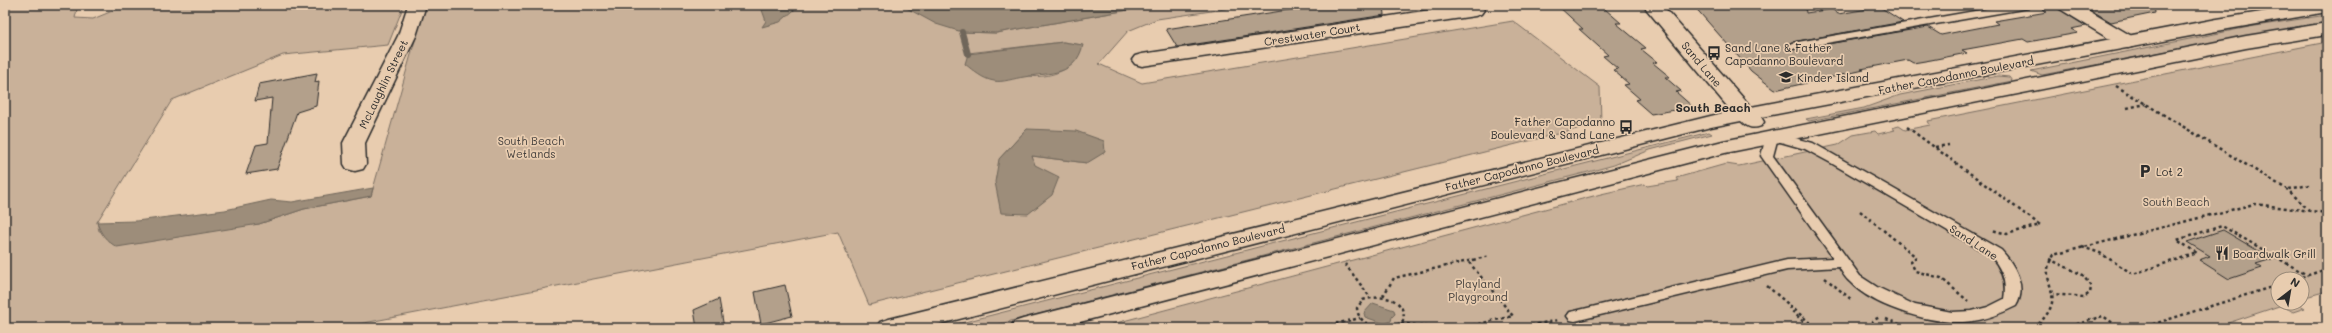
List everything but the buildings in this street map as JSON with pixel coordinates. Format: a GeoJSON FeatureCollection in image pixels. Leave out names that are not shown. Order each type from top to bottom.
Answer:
{"type":"FeatureCollection","features":[{"type":"Feature","properties":{"kind":"main road","name":"McLaughlin Street"},"geometry":{"type":"LineString","coordinates":[[355,164],[354,143],[406,36],[417,5]]}},
{"type":"Feature","properties":{"kind":"main road","name":"Crestwater Court"},"geometry":{"type":"LineString","coordinates":[[1142,60],[1475,10],[1472,5]]}},
{"type":"Feature","properties":{"kind":"main road","name":"Sand Lane"},"geometry":{"type":"LineString","coordinates":[[1652,5],[1744,114],[1772,136]]}},
{"type":"Feature","properties":{"kind":"main road"},"geometry":{"type":"LineString","coordinates":[[2066,5],[2128,42]]}},
{"type":"Feature","properties":{"kind":"main road","name":"Father Capodanno Boulevard"},"geometry":{"type":"LineString","coordinates":[[889,328],[1744,114],[2266,16],[2327,7]]}},
{"type":"Feature","properties":{"kind":"main road"},"geometry":{"type":"LineString","coordinates":[[1023,328],[1566,186],[1772,136],[2265,39],[2327,29]]}},
{"type":"Feature","properties":{"kind":"main road"},"geometry":{"type":"LineString","coordinates":[[2006,66],[2034,84]]}},
{"type":"Feature","properties":{"kind":"lane"},"geometry":{"type":"LineString","coordinates":[[1792,46],[2028,5]]}},
{"type":"Feature","properties":{"kind":"lane","name":"Sand Lane"},"geometry":{"type":"LineString","coordinates":[[1772,136],[1809,146],[1836,160],[1996,253],[2011,274],[2014,288],[2011,302],[1986,316],[1961,320],[1937,318],[1892,304],[1871,292],[1854,279],[1767,156],[1772,136]]}},
{"type":"Feature","properties":{"kind":"lane"},"geometry":{"type":"LineString","coordinates":[[1575,316],[1788,265],[1842,262]]}},
{"type":"Feature","properties":{"kind":"path"},"geometry":{"type":"LineString","coordinates":[[2115,85],[2288,190],[2309,210]]}},
{"type":"Feature","properties":{"kind":"path"},"geometry":{"type":"LineString","coordinates":[[2127,108],[2147,104]]}},
{"type":"Feature","properties":{"kind":"path"},"geometry":{"type":"LineString","coordinates":[[1901,123],[2040,225],[2007,234],[1992,230]]}},
{"type":"Feature","properties":{"kind":"path"},"geometry":{"type":"LineString","coordinates":[[1934,147],[1949,144]]}},
{"type":"Feature","properties":{"kind":"path"},"geometry":{"type":"LineString","coordinates":[[2288,190],[2309,185]]}},
{"type":"Feature","properties":{"kind":"path"},"geometry":{"type":"LineString","coordinates":[[2034,328],[2047,319],[2053,307],[2053,294],[2048,274],[2049,260],[2053,255],[2254,204],[2327,213]]}},
{"type":"Feature","properties":{"kind":"path"},"geometry":{"type":"LineString","coordinates":[[1860,211],[1916,257],[1911,262],[1913,268],[1928,276],[1940,277],[1974,306]]}},
{"type":"Feature","properties":{"kind":"path"},"geometry":{"type":"LineString","coordinates":[[2081,247],[2100,253],[2133,274],[2198,253],[2177,240],[2222,226],[2300,271]]}},
{"type":"Feature","properties":{"kind":"path"},"geometry":{"type":"LineString","coordinates":[[1384,296],[1394,278],[1490,256]]}},
{"type":"Feature","properties":{"kind":"path"},"geometry":{"type":"LineString","coordinates":[[1341,260],[1370,297]]}},
{"type":"Feature","properties":{"kind":"path"},"geometry":{"type":"LineString","coordinates":[[2049,260],[2083,275],[2091,287],[2090,293],[2084,297],[2053,294]]}},
{"type":"Feature","properties":{"kind":"path"},"geometry":{"type":"LineString","coordinates":[[1461,328],[1513,316],[1468,261]]}},
{"type":"Feature","properties":{"kind":"path"},"geometry":{"type":"LineString","coordinates":[[2310,274],[2327,269]]}},
{"type":"Feature","properties":{"kind":"path"},"geometry":{"type":"LineString","coordinates":[[1754,273],[1816,328]]}},
{"type":"Feature","properties":{"kind":"path"},"geometry":{"type":"LineString","coordinates":[[2141,328],[2270,288]]}},
{"type":"Feature","properties":{"kind":"path"},"geometry":{"type":"LineString","coordinates":[[1379,328],[1370,326],[1360,318],[1357,313],[1359,304],[1370,297],[1384,296],[1398,302],[1405,313],[1401,323]]}},
{"type":"Feature","properties":{"kind":"path"},"geometry":{"type":"LineString","coordinates":[[1790,306],[1791,310],[1810,328]]}},
{"type":"Feature","properties":{"kind":"path"},"geometry":{"type":"LineString","coordinates":[[1519,328],[1575,316]]}},
{"type":"Feature","properties":{"kind":"path"},"geometry":{"type":"LineString","coordinates":[[2065,328],[2103,316],[2120,328]]}},
{"type":"Feature","properties":{"kind":"path"},"geometry":{"type":"LineString","coordinates":[[1876,328],[1872,321],[1880,317]]}},
{"type":"Feature","properties":{"kind":"path"},"geometry":{"type":"LineString","coordinates":[[1318,328],[1360,318]]}},
{"type":"Feature","properties":{"kind":"path"},"geometry":{"type":"LineString","coordinates":[[1390,328],[1401,323],[1433,328]]}},
{"type":"Feature","properties":{"kind":"green space","name":"South Beach Wetlands"},"geometry":{"type":"Polygon","coordinates":[[[5,5],[78,5],[75,18],[93,19],[127,5],[404,5],[388,45],[283,55],[172,100],[97,222],[99,231],[259,224],[304,209],[371,196],[425,5],[901,5],[962,32],[996,33],[1157,5],[1252,5],[1157,19],[1128,31],[1099,64],[1142,83],[1513,21],[1600,87],[1601,123],[869,305],[838,232],[338,328],[5,328],[5,5]],[[1063,42],[968,53],[1015,72],[1029,76],[1046,76],[1055,74],[1070,66],[1080,53],[1082,45],[1063,42]],[[1027,129],[999,159],[1034,165],[1032,156],[1087,163],[1027,129]]]}},
{"type":"Feature","properties":{"kind":"green space"},"geometry":{"type":"Polygon","coordinates":[[[2327,15],[2327,23],[2262,33],[2042,75],[2031,71],[2249,27],[2327,15]]]}},
{"type":"Feature","properties":{"kind":"green space","name":"South Beach"},"geometry":{"type":"Polygon","coordinates":[[[2327,42],[2327,291],[2310,296],[2310,271],[2270,271],[2270,309],[2213,328],[1097,328],[1601,194],[1645,184],[1647,186],[1678,181],[1676,178],[1726,164],[1739,166],[1838,145],[1853,135],[1875,131],[1878,134],[1895,130],[1892,128],[1899,126],[1905,130],[1930,125],[1928,121],[2327,42]]]}},
{"type":"Feature","properties":{"kind":"green space"},"geometry":{"type":"Polygon","coordinates":[[[1998,76],[2009,77],[2012,81],[1809,121],[1806,119],[1864,108],[1900,95],[1998,76]]]}},
{"type":"Feature","properties":{"kind":"green space"},"geometry":{"type":"Polygon","coordinates":[[[1709,132],[1712,134],[1650,150],[1614,165],[1592,171],[984,328],[941,328],[1709,132]]]}},
{"type":"Feature","properties":{"kind":"shaded area"},"geometry":{"type":"Polygon","coordinates":[[[784,5],[799,6],[780,22],[762,27],[766,21],[762,10],[784,5]]]}},
{"type":"Feature","properties":{"kind":"shaded area"},"geometry":{"type":"Polygon","coordinates":[[[901,5],[1157,5],[996,33],[962,32],[936,24],[901,5]]]}},
{"type":"Feature","properties":{"kind":"shaded area"},"geometry":{"type":"Polygon","coordinates":[[[1063,42],[1083,45],[1074,63],[1068,68],[1052,73],[997,81],[982,77],[965,64],[968,54],[1063,42]]]}},
{"type":"Feature","properties":{"kind":"shaded area"},"geometry":{"type":"Polygon","coordinates":[[[1027,129],[1076,131],[1104,141],[1105,152],[1087,163],[1032,156],[1035,165],[1059,177],[1052,195],[1028,214],[1001,213],[995,182],[999,159],[1027,129]]]}},
{"type":"Feature","properties":{"kind":"shaded area"},"geometry":{"type":"Polygon","coordinates":[[[373,188],[371,196],[304,209],[259,224],[117,247],[104,236],[97,222],[136,221],[225,210],[271,200],[292,202],[373,188]]]}},
{"type":"Feature","properties":{"kind":"shaded area"},"geometry":{"type":"Polygon","coordinates":[[[1373,303],[1394,310],[1395,314],[1391,321],[1385,324],[1365,317],[1364,313],[1373,303]]]}},
{"type":"Feature","properties":{"kind":"waterway"},"geometry":{"type":"LineString","coordinates":[[962,32],[968,54]]}},
{"type":"Feature","properties":{"kind":"place","name":"Sand Lane & Father Capodanno Boulevard"},"geometry":{"type":"Point","coordinates":[1714,53]}},
{"type":"Feature","properties":{"kind":"place","name":"Kinder Island"},"geometry":{"type":"Point","coordinates":[1786,77]}},
{"type":"Feature","properties":{"kind":"place","name":"Father Capodanno Boulevard & Sand Lane"},"geometry":{"type":"Point","coordinates":[1626,127]}},
{"type":"Feature","properties":{"kind":"place","name":"Lot 2"},"geometry":{"type":"Point","coordinates":[2145,171]}},
{"type":"Feature","properties":{"kind":"place","name":"Boardwalk Grill"},"geometry":{"type":"Point","coordinates":[2222,253]}},
{"type":"Feature","properties":{"kind":"district","name":"South Beach"},"geometry":{"type":"Point","coordinates":[1713,107]}},
{"type":"Feature","properties":{"kind":"park label","name":"Playland Playground"},"geometry":{"type":"Point","coordinates":[1478,289]}}]}
